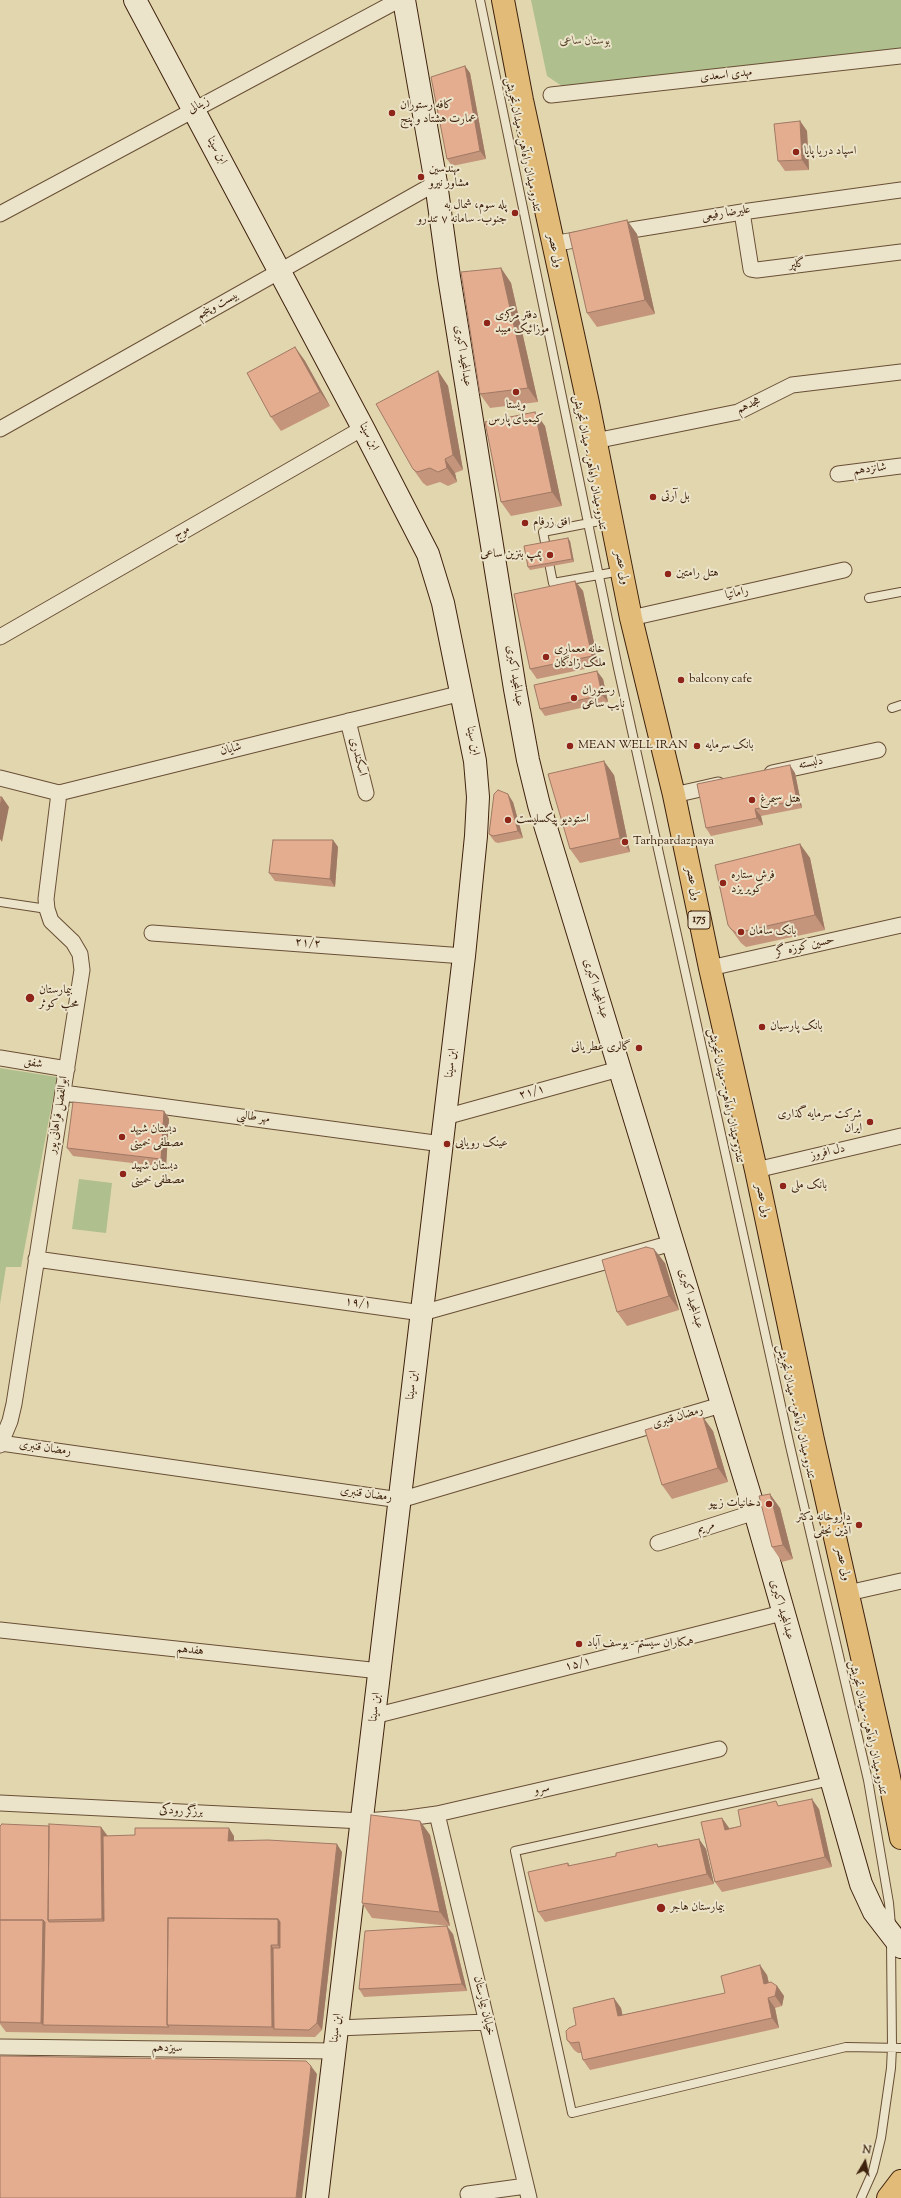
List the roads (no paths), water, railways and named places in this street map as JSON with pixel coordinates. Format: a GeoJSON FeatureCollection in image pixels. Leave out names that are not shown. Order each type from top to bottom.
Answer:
{"type":"FeatureCollection","features":[{"type":"Feature","properties":{"kind":"main road","name":"ولی عصر"},"geometry":{"type":"LineString","coordinates":[[503,0],[552,244],[595,441],[631,618],[674,795],[710,968],[756,1170],[813,1440],[848,1593],[895,1774],[901,1838]]}},
{"type":"Feature","properties":{"kind":"main road"},"geometry":{"type":"LineString","coordinates":[[888,2198],[901,2181]]}},
{"type":"Feature","properties":{"kind":"street","name":"ابن سینا"},"geometry":{"type":"LineString","coordinates":[[135,0],[364,428],[428,554],[443,603],[462,693],[475,761],[478,797],[464,956],[374,1716],[363,1821],[317,2198]]}},
{"type":"Feature","properties":{"kind":"street","name":"زینالی"},"geometry":{"type":"LineString","coordinates":[[0,214],[193,109],[399,0]]}},
{"type":"Feature","properties":{"kind":"street","name":"عبدالمجید اکبری"},"geometry":{"type":"LineString","coordinates":[[404,0],[436,183],[449,277],[528,760],[539,806],[754,1512],[830,1781],[861,1884],[874,1912],[896,1941]]}},
{"type":"Feature","properties":{"kind":"street","name":"مهدی اسعدی"},"geometry":{"type":"LineString","coordinates":[[552,95],[901,56]]}},
{"type":"Feature","properties":{"kind":"street","name":"بیست وپنجم"},"geometry":{"type":"LineString","coordinates":[[0,429],[436,183]]}},
{"type":"Feature","properties":{"kind":"street","name":"علیرضا رفیعی"},"geometry":{"type":"LineString","coordinates":[[552,244],[742,212],[901,190]]}},
{"type":"Feature","properties":{"kind":"street","name":"گلپر"},"geometry":{"type":"LineString","coordinates":[[742,212],[751,269],[757,270],[901,252]]}},
{"type":"Feature","properties":{"kind":"street","name":"هجدهم"},"geometry":{"type":"LineString","coordinates":[[595,441],[738,412],[792,385],[901,372]]}},
{"type":"Feature","properties":{"kind":"street","name":"موج"},"geometry":{"type":"LineString","coordinates":[[0,637],[364,428]]}},
{"type":"Feature","properties":{"kind":"street","name":"شانزدهم"},"geometry":{"type":"LineString","coordinates":[[838,474],[901,466]]}},
{"type":"Feature","properties":{"kind":"street","name":"راماتیا"},"geometry":{"type":"LineString","coordinates":[[631,618],[844,570]]}},
{"type":"Feature","properties":{"kind":"street","name":"شایان"},"geometry":{"type":"LineString","coordinates":[[0,778],[59,793],[462,693]]}},
{"type":"Feature","properties":{"kind":"street","name":"اسکندری"},"geometry":{"type":"LineString","coordinates":[[348,721],[366,793]]}},
{"type":"Feature","properties":{"kind":"street","name":"دلبسته"},"geometry":{"type":"LineString","coordinates":[[757,776],[878,750]]}},
{"type":"Feature","properties":{"kind":"street"},"geometry":{"type":"LineString","coordinates":[[674,795],[734,781]]}},
{"type":"Feature","properties":{"kind":"street","name":"ابوالفضل فراهانی پور"},"geometry":{"type":"LineString","coordinates":[[0,1444],[14,1404],[82,970],[80,954],[73,942],[51,921],[47,909],[46,899],[59,793]]}},
{"type":"Feature","properties":{"kind":"street","name":"حسین کوزه گر"},"geometry":{"type":"LineString","coordinates":[[710,968],[901,925]]}},
{"type":"Feature","properties":{"kind":"street","name":"۲۱/۲"},"geometry":{"type":"LineString","coordinates":[[152,933],[464,956]]}},
{"type":"Feature","properties":{"kind":"street","name":"شفق"},"geometry":{"type":"LineString","coordinates":[[0,1058],[67,1069]]}},
{"type":"Feature","properties":{"kind":"street","name":"۲۱/۱"},"geometry":{"type":"LineString","coordinates":[[445,1117],[619,1069]]}},
{"type":"Feature","properties":{"kind":"street","name":"مهر طالبی"},"geometry":{"type":"LineString","coordinates":[[63,1093],[442,1144]]}},
{"type":"Feature","properties":{"kind":"street","name":"دل افروز"},"geometry":{"type":"LineString","coordinates":[[756,1170],[901,1136]]}},
{"type":"Feature","properties":{"kind":"street","name":"۱۹/۱"},"geometry":{"type":"LineString","coordinates":[[36,1259],[422,1313],[672,1243]]}},
{"type":"Feature","properties":{"kind":"street","name":"رمضان قنبری"},"geometry":{"type":"LineString","coordinates":[[0,1444],[400,1500],[721,1405]]}},
{"type":"Feature","properties":{"kind":"street","name":"مریم"},"geometry":{"type":"LineString","coordinates":[[658,1543],[754,1512]]}},
{"type":"Feature","properties":{"kind":"street"},"geometry":{"type":"LineString","coordinates":[[848,1593],[901,1581]]}},
{"type":"Feature","properties":{"kind":"street","name":"۱۵/۱"},"geometry":{"type":"LineString","coordinates":[[374,1716],[782,1613]]}},
{"type":"Feature","properties":{"kind":"street","name":"هفدهم"},"geometry":{"type":"LineString","coordinates":[[0,1630],[380,1671]]}},
{"type":"Feature","properties":{"kind":"street","name":"سرو"},"geometry":{"type":"LineString","coordinates":[[363,1821],[437,1814],[719,1749]]}},
{"type":"Feature","properties":{"kind":"street","name":"برزگر رودکی"},"geometry":{"type":"LineString","coordinates":[[0,1803],[363,1821]]}},
{"type":"Feature","properties":{"kind":"street","name":"خیابان بیمارستان"},"geometry":{"type":"LineString","coordinates":[[437,1814],[527,2192]]}},
{"type":"Feature","properties":{"kind":"street"},"geometry":{"type":"LineString","coordinates":[[337,2028],[487,2022]]}},
{"type":"Feature","properties":{"kind":"street","name":"سیزدهم"},"geometry":{"type":"LineString","coordinates":[[0,2047],[335,2051]]}},
{"type":"Feature","properties":{"kind":"street"},"geometry":{"type":"LineString","coordinates":[[468,2194],[527,2192]]}},
{"type":"Feature","properties":{"kind":"lane","name":"تندرو میدان راه‌آهن - میدان تجریش"},"geometry":{"type":"LineString","coordinates":[[480,0],[599,575],[791,1454],[868,1780],[896,1941],[892,2047],[889,2083],[881,2138],[872,2171],[861,2198]]}},
{"type":"Feature","properties":{"kind":"lane"},"geometry":{"type":"LineString","coordinates":[[611,519],[543,532],[544,539],[553,583],[621,571]]}},
{"type":"Feature","properties":{"kind":"lane"},"geometry":{"type":"LineString","coordinates":[[869,598],[901,592]]}},
{"type":"Feature","properties":{"kind":"lane"},"geometry":{"type":"LineString","coordinates":[[892,708],[901,705]]}},
{"type":"Feature","properties":{"kind":"lane"},"geometry":{"type":"LineString","coordinates":[[0,902],[47,909]]}},
{"type":"Feature","properties":{"kind":"lane"},"geometry":{"type":"LineString","coordinates":[[830,1781],[515,1851],[572,2114],[846,2047],[901,2048]]}},
{"type":"Feature","properties":{"kind":"place","name":"کافه رستوران عمارت هشتاد و پنج"},"geometry":{"type":"Point","coordinates":[392,113]}},
{"type":"Feature","properties":{"kind":"place","name":"اسپاد دریا پایا"},"geometry":{"type":"Point","coordinates":[796,152]}},
{"type":"Feature","properties":{"kind":"place","name":"مهندسین مشاور نیرو"},"geometry":{"type":"Point","coordinates":[421,177]}},
{"type":"Feature","properties":{"kind":"place","name":"پله سوم، شمال به جنوب- سامانه ۷ تندرو"},"geometry":{"type":"Point","coordinates":[515,213]}},
{"type":"Feature","properties":{"kind":"place","name":"دفتر مرکزی موزائیک میبد"},"geometry":{"type":"Point","coordinates":[487,323]}},
{"type":"Feature","properties":{"kind":"place","name":"ویستا کیمیای پارس"},"geometry":{"type":"Point","coordinates":[516,392]}},
{"type":"Feature","properties":{"kind":"place","name":"بل آرتی"},"geometry":{"type":"Point","coordinates":[653,497]}},
{"type":"Feature","properties":{"kind":"place","name":"افق زرفام"},"geometry":{"type":"Point","coordinates":[525,523]}},
{"type":"Feature","properties":{"kind":"place","name":"پمپ بنزین ساعی"},"geometry":{"type":"Point","coordinates":[550,555]}},
{"type":"Feature","properties":{"kind":"place","name":"هتل رامتین"},"geometry":{"type":"Point","coordinates":[668,574]}},
{"type":"Feature","properties":{"kind":"place","name":"خانه معماری ملک زادگان"},"geometry":{"type":"Point","coordinates":[546,657]}},
{"type":"Feature","properties":{"kind":"place","name":"balcony cafe"},"geometry":{"type":"Point","coordinates":[681,680]}},
{"type":"Feature","properties":{"kind":"place","name":"رستوران نایب ساعی"},"geometry":{"type":"Point","coordinates":[574,698]}},
{"type":"Feature","properties":{"kind":"place","name":"MEAN WELL IRAN"},"geometry":{"type":"Point","coordinates":[570,746]}},
{"type":"Feature","properties":{"kind":"place","name":"بانک سرمایه"},"geometry":{"type":"Point","coordinates":[697,746]}},
{"type":"Feature","properties":{"kind":"place","name":"هتل سیمرغ"},"geometry":{"type":"Point","coordinates":[752,800]}},
{"type":"Feature","properties":{"kind":"place","name":"استودیو پیکسلیست"},"geometry":{"type":"Point","coordinates":[508,820]}},
{"type":"Feature","properties":{"kind":"place","name":"Tarhpardazpaya"},"geometry":{"type":"Point","coordinates":[625,842]}},
{"type":"Feature","properties":{"kind":"place","name":"فرش ستاره کویر یزد"},"geometry":{"type":"Point","coordinates":[723,883]}},
{"type":"Feature","properties":{"kind":"place","name":"بانک سامان"},"geometry":{"type":"Point","coordinates":[741,932]}},
{"type":"Feature","properties":{"kind":"place","name":"بیمارستان محب کوثر"},"geometry":{"type":"Point","coordinates":[30,998]}},
{"type":"Feature","properties":{"kind":"place","name":"بانک پارسیان"},"geometry":{"type":"Point","coordinates":[762,1027]}},
{"type":"Feature","properties":{"kind":"place","name":"گالری عطر یانی"},"geometry":{"type":"Point","coordinates":[639,1048]}},
{"type":"Feature","properties":{"kind":"place","name":"شركت سرمايه‌گذاری ايران"},"geometry":{"type":"Point","coordinates":[870,1122]}},
{"type":"Feature","properties":{"kind":"place","name":"دبستان شیهد مصطفی خمینی"},"geometry":{"type":"Point","coordinates":[122,1137]}},
{"type":"Feature","properties":{"kind":"place","name":"عینک رویایی"},"geometry":{"type":"Point","coordinates":[447,1144]}},
{"type":"Feature","properties":{"kind":"place","name":"دبستان شهید مصطفی خمینی"},"geometry":{"type":"Point","coordinates":[123,1174]}},
{"type":"Feature","properties":{"kind":"place","name":"بانک ملی"},"geometry":{"type":"Point","coordinates":[783,1186]}},
{"type":"Feature","properties":{"kind":"place","name":"دخانیات زیپو"},"geometry":{"type":"Point","coordinates":[769,1504]}},
{"type":"Feature","properties":{"kind":"place","name":"داروخانه دکتر آذین نجفی"},"geometry":{"type":"Point","coordinates":[859,1525]}},
{"type":"Feature","properties":{"kind":"place","name":"همکاران سیستم - یوسف آباد"},"geometry":{"type":"Point","coordinates":[579,1644]}},
{"type":"Feature","properties":{"kind":"place","name":"بیمارستان هاجر"},"geometry":{"type":"Point","coordinates":[661,1908]}},
{"type":"Feature","properties":{"kind":"park label","name":"بوستان ساعی"},"geometry":{"type":"Point","coordinates":[585,42]}}]}
